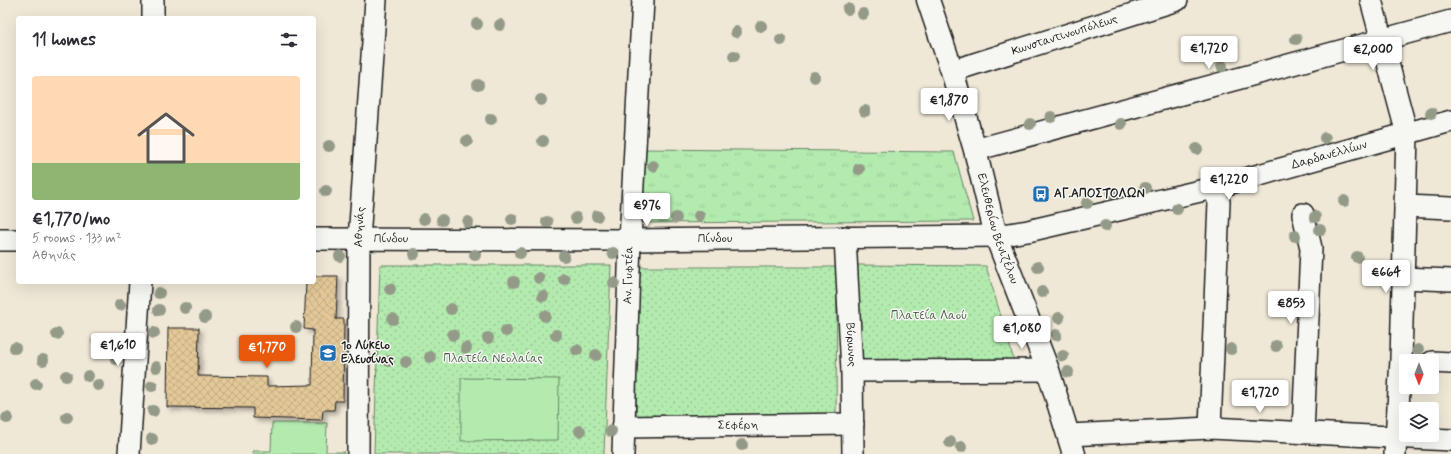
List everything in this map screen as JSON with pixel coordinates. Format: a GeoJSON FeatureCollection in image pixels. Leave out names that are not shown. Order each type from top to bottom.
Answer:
{"type":"FeatureCollection","features":[{"type":"Feature","properties":{"kind":"main road","name":"Ελευθερίου Βενιζέλου"},"geometry":{"type":"LineString","coordinates":[[928,0],[952,71],[975,150],[996,236],[1048,370],[1072,445]]}},
{"type":"Feature","properties":{"kind":"street"},"geometry":{"type":"LineString","coordinates":[[153,0],[153,16]]}},
{"type":"Feature","properties":{"kind":"street","name":"Αθηνάς"},"geometry":{"type":"LineString","coordinates":[[358,454],[359,239],[376,0]]}},
{"type":"Feature","properties":{"kind":"street","name":"Αν. Γυφτέα"},"geometry":{"type":"LineString","coordinates":[[623,454],[630,240],[643,0]]}},
{"type":"Feature","properties":{"kind":"street","name":"Κωνσταντινουπόλεως"},"geometry":{"type":"LineString","coordinates":[[952,71],[1177,0]]}},
{"type":"Feature","properties":{"kind":"street"},"geometry":{"type":"LineString","coordinates":[[1371,0],[1407,134],[1402,278],[1407,354]]}},
{"type":"Feature","properties":{"kind":"street"},"geometry":{"type":"LineString","coordinates":[[975,150],[1382,41],[1451,21]]}},
{"type":"Feature","properties":{"kind":"street","name":"Δαρδανελλίων"},"geometry":{"type":"LineString","coordinates":[[996,236],[1028,231],[1213,188],[1450,122]]}},
{"type":"Feature","properties":{"kind":"street"},"geometry":{"type":"LineString","coordinates":[[1210,428],[1219,202],[1213,188]]}},
{"type":"Feature","properties":{"kind":"street"},"geometry":{"type":"LineString","coordinates":[[1405,206],[1451,208]]}},
{"type":"Feature","properties":{"kind":"street"},"geometry":{"type":"LineString","coordinates":[[1303,214],[1311,248],[1303,433]]}},
{"type":"Feature","properties":{"kind":"street","name":"Πίνδου"},"geometry":{"type":"LineString","coordinates":[[316,239],[630,240],[996,236]]}},
{"type":"Feature","properties":{"kind":"street","name":"Βύρωνος"},"geometry":{"type":"LineString","coordinates":[[845,237],[852,371],[853,454]]}},
{"type":"Feature","properties":{"kind":"street"},"geometry":{"type":"LineString","coordinates":[[0,240],[16,240]]}},
{"type":"Feature","properties":{"kind":"street"},"geometry":{"type":"LineString","coordinates":[[1402,278],[1451,280]]}},
{"type":"Feature","properties":{"kind":"street"},"geometry":{"type":"LineString","coordinates":[[129,454],[140,284]]}},
{"type":"Feature","properties":{"kind":"street"},"geometry":{"type":"LineString","coordinates":[[1439,362],[1451,363]]}},
{"type":"Feature","properties":{"kind":"street"},"geometry":{"type":"LineString","coordinates":[[852,371],[1048,370]]}},
{"type":"Feature","properties":{"kind":"street"},"geometry":{"type":"LineString","coordinates":[[1396,446],[1403,394]]}},
{"type":"Feature","properties":{"kind":"street","name":"Σεφέρη"},"geometry":{"type":"LineString","coordinates":[[623,427],[853,424]]}},
{"type":"Feature","properties":{"kind":"street"},"geometry":{"type":"LineString","coordinates":[[1072,445],[1210,428],[1303,433],[1396,446],[1451,440]]}},
{"type":"Feature","properties":{"kind":"green space"},"geometry":{"type":"Polygon","coordinates":[[[641,149],[954,152],[973,221],[636,223],[641,149]]]}},
{"type":"Feature","properties":{"kind":"green space","name":"Πλατεία Νεολαίας"},"geometry":{"type":"Polygon","coordinates":[[[380,265],[611,265],[604,454],[374,454],[380,265]]]}},
{"type":"Feature","properties":{"kind":"green space","name":"Πλατεία Λαού"},"geometry":{"type":"Polygon","coordinates":[[[857,265],[986,266],[1016,367],[857,366],[857,265]]]}},
{"type":"Feature","properties":{"kind":"green space"},"geometry":{"type":"Polygon","coordinates":[[[637,267],[837,267],[836,420],[714,420],[636,416],[637,267]]]}},
{"type":"Feature","properties":{"kind":"green space"},"geometry":{"type":"Polygon","coordinates":[[[461,378],[559,379],[558,440],[461,441],[461,378]]]}},
{"type":"Feature","properties":{"kind":"green space"},"geometry":{"type":"Polygon","coordinates":[[[272,423],[327,423],[326,452],[344,452],[344,454],[253,454],[253,451],[271,451],[272,423]]]}},
{"type":"Feature","properties":{"kind":"building","name":"1ο Λύκειο Ελευσίνας"},"geometry":{"type":"Polygon","coordinates":[[[316,276],[338,276],[336,319],[344,319],[343,401],[335,401],[334,410],[323,410],[322,420],[253,418],[253,408],[167,407],[168,328],[199,328],[198,376],[267,377],[267,386],[312,385],[313,330],[304,329],[306,284],[316,284],[316,276]]]}},
{"type":"Feature","properties":{"kind":"place","name":"ΑΓ.ΑΠΟΣΤΟΛΩΝ"},"geometry":{"type":"Point","coordinates":[1041,194]}},
{"type":"Feature","properties":{"kind":"place","name":"1ο Λύκειο Ελευσίνας"},"geometry":{"type":"Point","coordinates":[328,353]}}]}
